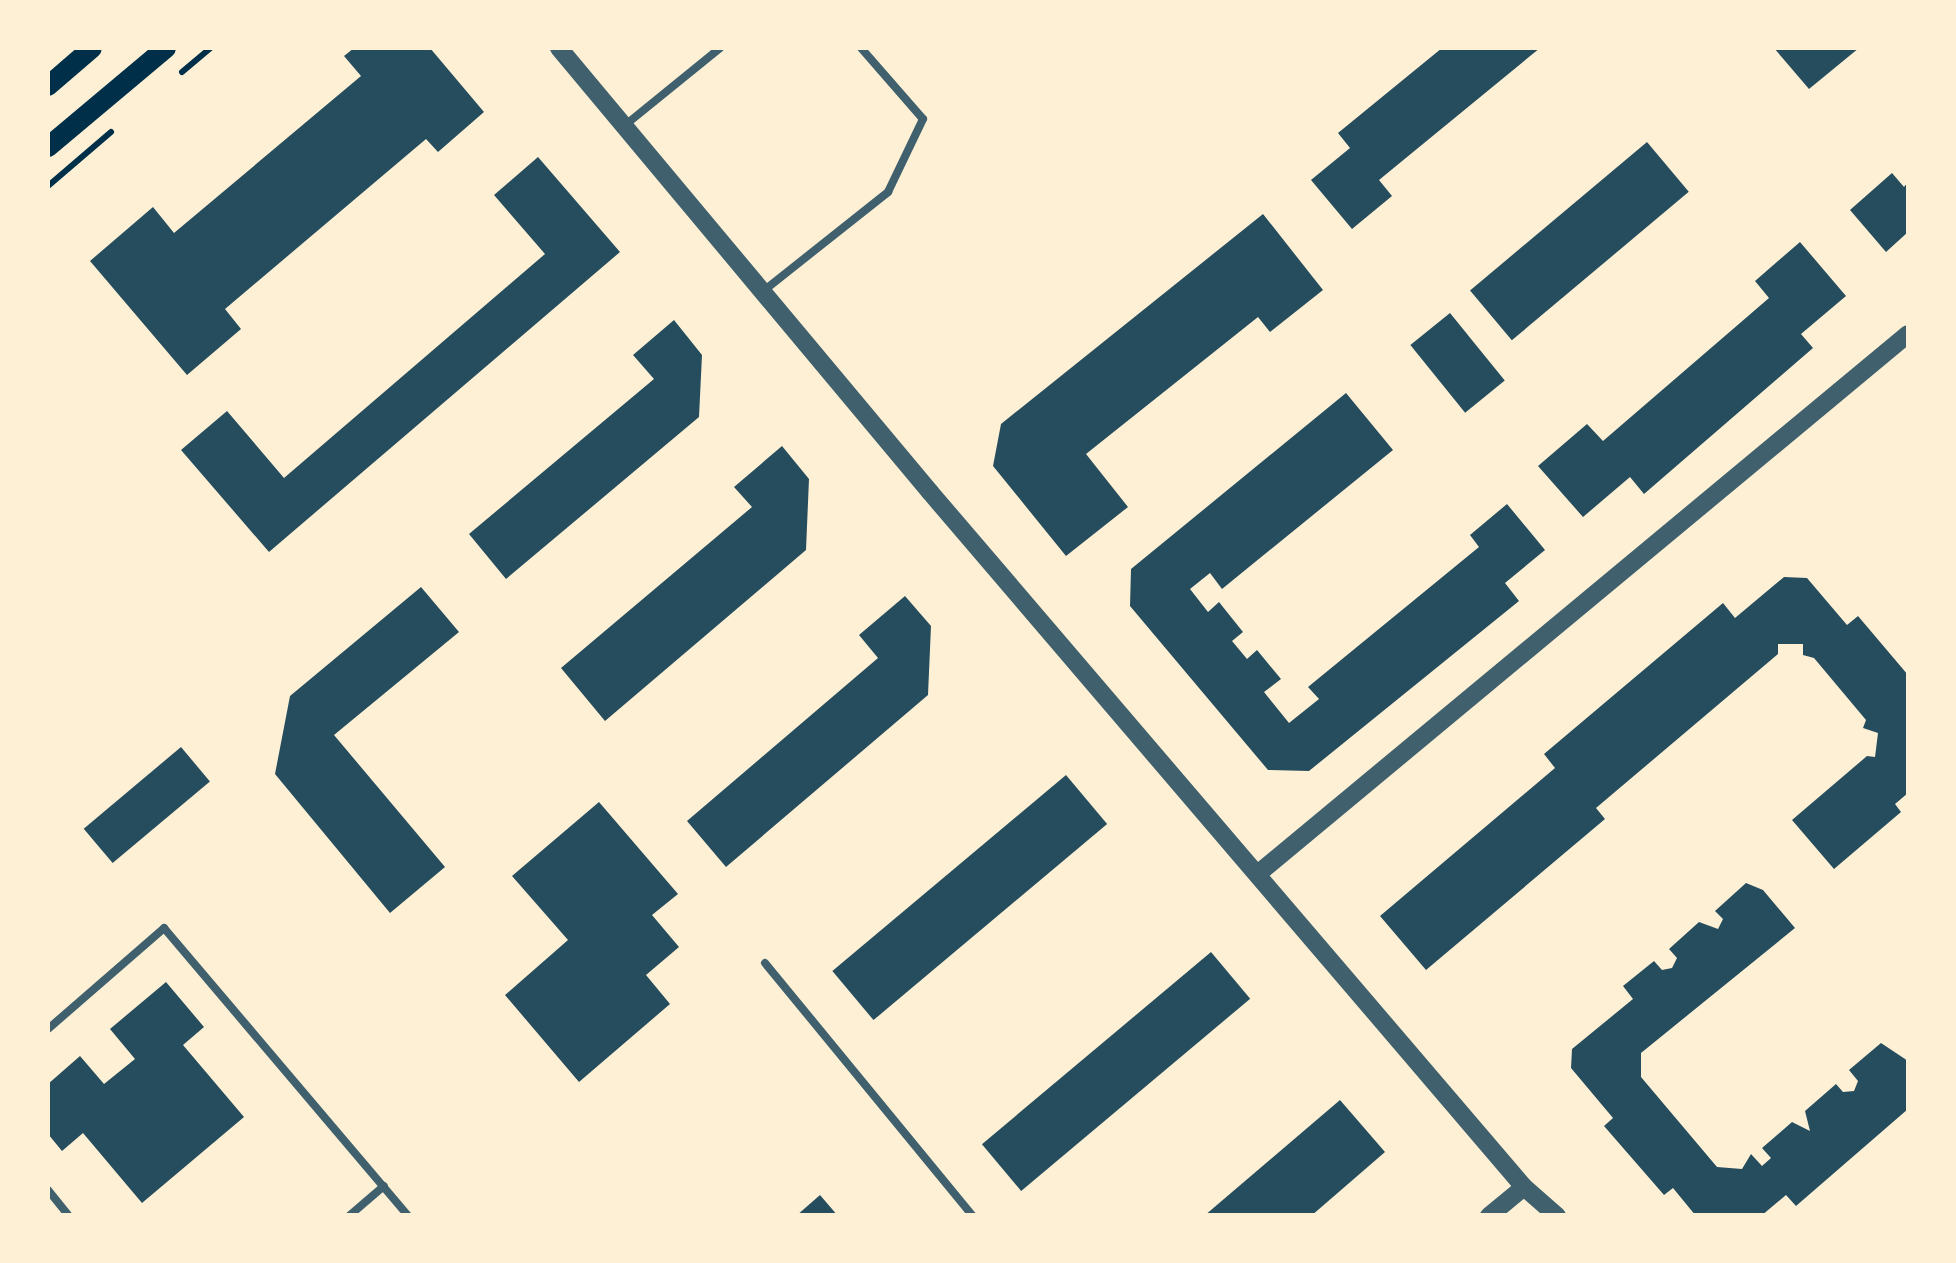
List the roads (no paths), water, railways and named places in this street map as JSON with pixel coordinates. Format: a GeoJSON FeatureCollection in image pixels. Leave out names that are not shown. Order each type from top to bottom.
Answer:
{"type":"FeatureCollection","features":[{"type":"Feature","properties":{"kind":"main road"},"geometry":{"type":"LineString","coordinates":[[48,86],[92,48]]}},
{"type":"Feature","properties":{"kind":"main road"},"geometry":{"type":"LineString","coordinates":[[48,147],[166,48]]}},
{"type":"Feature","properties":{"kind":"street"},"geometry":{"type":"LineString","coordinates":[[559,48],[1524,1187],[1557,1216]]}},
{"type":"Feature","properties":{"kind":"street"},"geometry":{"type":"LineString","coordinates":[[1260,872],[1908,334]]}},
{"type":"Feature","properties":{"kind":"street"},"geometry":{"type":"LineString","coordinates":[[1489,1216],[1524,1187]]}},
{"type":"Feature","properties":{"kind":"lane"},"geometry":{"type":"LineString","coordinates":[[624,126],[720,48]]}},
{"type":"Feature","properties":{"kind":"lane"},"geometry":{"type":"LineString","coordinates":[[762,292],[888,192],[923,119],[861,48]]}},
{"type":"Feature","properties":{"kind":"lane"},"geometry":{"type":"LineString","coordinates":[[48,1029],[164,928],[408,1216]]}},
{"type":"Feature","properties":{"kind":"lane"},"geometry":{"type":"LineString","coordinates":[[765,963],[973,1216]]}},
{"type":"Feature","properties":{"kind":"lane"},"geometry":{"type":"LineString","coordinates":[[349,1216],[384,1186]]}},
{"type":"Feature","properties":{"kind":"lane"},"geometry":{"type":"LineString","coordinates":[[48,1190],[69,1216]]}}]}
